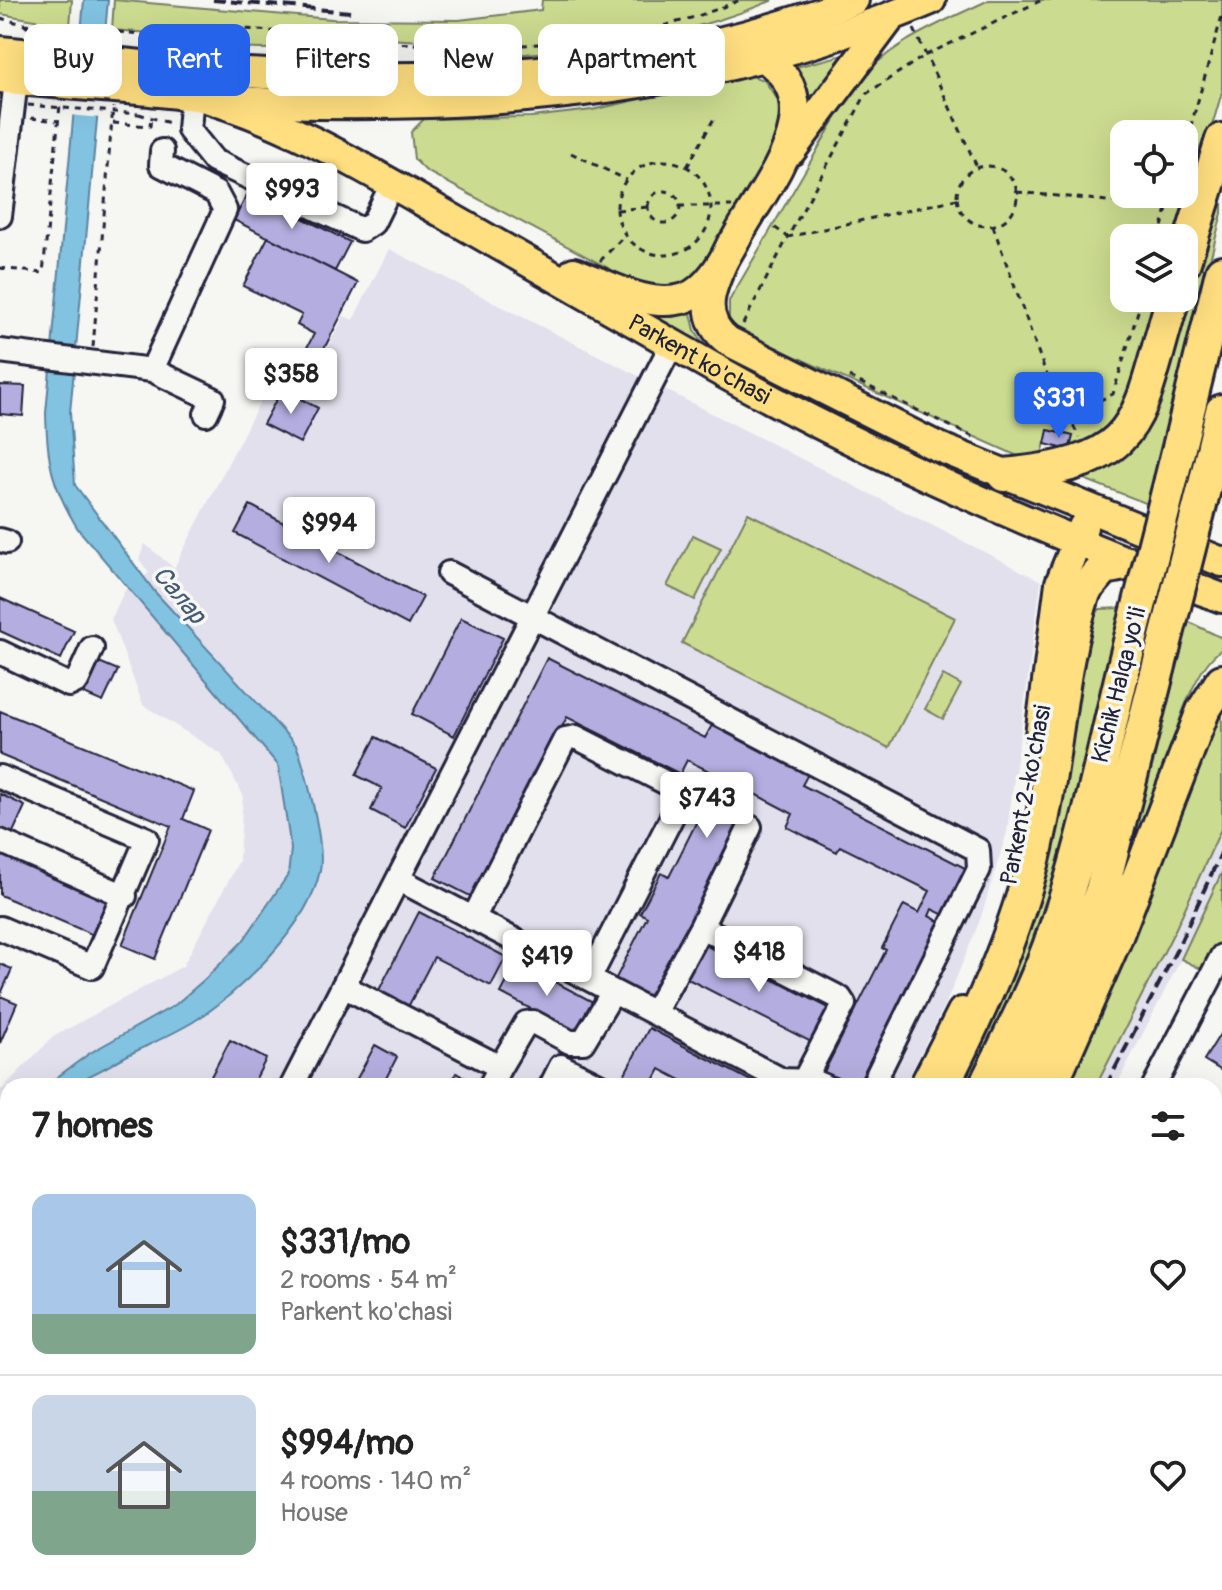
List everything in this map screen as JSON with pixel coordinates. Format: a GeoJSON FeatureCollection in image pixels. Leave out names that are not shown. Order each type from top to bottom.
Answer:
{"type":"FeatureCollection","features":[{"type":"Feature","properties":{"kind":"highway"},"geometry":{"type":"LineString","coordinates":[[1196,224],[1222,140]]}},
{"type":"Feature","properties":{"kind":"highway","name":"Kichik Halqa yo'li"},"geometry":{"type":"LineString","coordinates":[[989,1078],[1023,1012],[1050,945],[1075,864],[1222,272]]}},
{"type":"Feature","properties":{"kind":"highway"},"geometry":{"type":"LineString","coordinates":[[1004,475],[1074,465],[1108,451],[1120,441],[1137,415],[1169,312]]}},
{"type":"Feature","properties":{"kind":"highway","name":"Kichik Halqa yo'li"},"geometry":{"type":"LineString","coordinates":[[1025,1078],[1079,955],[1102,890],[1222,411]]}},
{"type":"Feature","properties":{"kind":"highway"},"geometry":{"type":"LineString","coordinates":[[946,1078],[981,1011],[1017,918],[1040,832],[1085,590],[1104,568],[1129,563]]}},
{"type":"Feature","properties":{"kind":"highway"},"geometry":{"type":"LineString","coordinates":[[1054,1078],[1115,939],[1203,711],[1222,681]]}},
{"type":"Feature","properties":{"kind":"main road"},"geometry":{"type":"LineString","coordinates":[[725,41],[854,0]]}},
{"type":"Feature","properties":{"kind":"main road"},"geometry":{"type":"LineString","coordinates":[[492,241],[632,294],[667,301],[683,299],[699,290],[781,164],[902,22],[931,0]]}},
{"type":"Feature","properties":{"kind":"main road"},"geometry":{"type":"LineString","coordinates":[[210,96],[275,103],[503,101],[614,87],[765,58],[902,22]]}},
{"type":"Feature","properties":{"kind":"main road"},"geometry":{"type":"LineString","coordinates":[[725,44],[742,47],[765,58],[786,83],[794,107],[792,138],[781,164]]}},
{"type":"Feature","properties":{"kind":"main road"},"geometry":{"type":"LineString","coordinates":[[0,51],[23,72],[138,84]]}},
{"type":"Feature","properties":{"kind":"main road"},"geometry":{"type":"LineString","coordinates":[[250,76],[498,75],[538,71]]}},
{"type":"Feature","properties":{"kind":"main road","name":"Parkent ko'chasi"},"geometry":{"type":"LineString","coordinates":[[199,96],[250,111],[392,184],[672,344],[876,455],[1074,541],[1222,598]]}},
{"type":"Feature","properties":{"kind":"main road"},"geometry":{"type":"LineString","coordinates":[[731,245],[714,282],[709,308],[713,326],[738,335]]}},
{"type":"Feature","properties":{"kind":"main road","name":"Parkent ko'chasi"},"geometry":{"type":"LineString","coordinates":[[738,335],[866,412],[1004,475],[1222,562]]}},
{"type":"Feature","properties":{"kind":"main road"},"geometry":{"type":"LineString","coordinates":[[990,506],[1051,554],[1058,566],[1060,583]]}},
{"type":"Feature","properties":{"kind":"main road"},"geometry":{"type":"LineString","coordinates":[[1074,541],[1087,523],[1110,516]]}},
{"type":"Feature","properties":{"kind":"main road","name":"Parkent 2-ko'chasi"},"geometry":{"type":"LineString","coordinates":[[928,1078],[979,974],[1010,885],[1036,769],[1060,583],[1074,541]]}},
{"type":"Feature","properties":{"kind":"street"},"geometry":{"type":"LineString","coordinates":[[0,216],[23,72]]}},
{"type":"Feature","properties":{"kind":"street"},"geometry":{"type":"LineString","coordinates":[[192,96],[189,130],[214,161],[362,230],[373,223],[392,184]]}},
{"type":"Feature","properties":{"kind":"street"},"geometry":{"type":"LineString","coordinates":[[152,370],[225,210],[216,193],[161,165],[162,151]]}},
{"type":"Feature","properties":{"kind":"street"},"geometry":{"type":"LineString","coordinates":[[296,1078],[672,344]]}},
{"type":"Feature","properties":{"kind":"street"},"geometry":{"type":"LineString","coordinates":[[0,351],[152,370],[213,399],[206,414]]}},
{"type":"Feature","properties":{"kind":"street"},"geometry":{"type":"LineString","coordinates":[[449,573],[978,850],[979,869],[876,1078]]}},
{"type":"Feature","properties":{"kind":"street"},"geometry":{"type":"LineString","coordinates":[[0,652],[69,685],[77,681],[92,648]]}},
{"type":"Feature","properties":{"kind":"street"},"geometry":{"type":"LineString","coordinates":[[473,919],[565,739],[576,737],[680,790],[682,797],[589,979]]}},
{"type":"Feature","properties":{"kind":"street"},"geometry":{"type":"LineString","coordinates":[[0,777],[147,839],[92,967],[0,928]]}},
{"type":"Feature","properties":{"kind":"street"},"geometry":{"type":"LineString","coordinates":[[654,1013],[750,827]]}},
{"type":"Feature","properties":{"kind":"street"},"geometry":{"type":"LineString","coordinates":[[0,841],[125,896]]}},
{"type":"Feature","properties":{"kind":"street"},"geometry":{"type":"LineString","coordinates":[[398,879],[778,1078]]}},
{"type":"Feature","properties":{"kind":"street"},"geometry":{"type":"LineString","coordinates":[[701,927],[840,998],[844,1004],[815,1078]]}},
{"type":"Feature","properties":{"kind":"street"},"geometry":{"type":"LineString","coordinates":[[1158,1078],[1222,956]]}},
{"type":"Feature","properties":{"kind":"street"},"geometry":{"type":"LineString","coordinates":[[343,986],[495,1076],[526,1023],[533,1022],[570,1042],[583,1042],[613,992]]}},
{"type":"Feature","properties":{"kind":"street"},"geometry":{"type":"LineString","coordinates":[[555,1078],[561,1066],[585,1078]]}},
{"type":"Feature","properties":{"kind":"path"},"geometry":{"type":"LineString","coordinates":[[250,31],[358,41],[479,47],[631,34],[714,11],[740,0]]}},
{"type":"Feature","properties":{"kind":"path"},"geometry":{"type":"LineString","coordinates":[[738,335],[866,94],[924,56],[1042,0]]}},
{"type":"Feature","properties":{"kind":"path"},"geometry":{"type":"LineString","coordinates":[[1193,120],[1222,16]]}},
{"type":"Feature","properties":{"kind":"path"},"geometry":{"type":"LineString","coordinates":[[0,18],[23,24],[23,72],[138,84]]}},
{"type":"Feature","properties":{"kind":"path"},"geometry":{"type":"LineString","coordinates":[[902,22],[924,56],[977,167]]}},
{"type":"Feature","properties":{"kind":"path"},"geometry":{"type":"LineString","coordinates":[[93,361],[92,334],[112,121],[150,126],[145,96]]}},
{"type":"Feature","properties":{"kind":"path"},"geometry":{"type":"LineString","coordinates":[[0,268],[43,273],[60,115]]}},
{"type":"Feature","properties":{"kind":"path"},"geometry":{"type":"LineString","coordinates":[[687,167],[716,115]]}},
{"type":"Feature","properties":{"kind":"path"},"geometry":{"type":"LineString","coordinates":[[21,116],[59,121]]}},
{"type":"Feature","properties":{"kind":"path"},"geometry":{"type":"LineString","coordinates":[[571,153],[627,180]]}},
{"type":"Feature","properties":{"kind":"path"},"geometry":{"type":"LineString","coordinates":[[661,161],[687,167],[704,183],[711,206],[705,232],[686,250],[659,255],[646,252],[625,235],[617,210],[627,180],[636,171],[661,161]]}},
{"type":"Feature","properties":{"kind":"path"},"geometry":{"type":"LineString","coordinates":[[977,167],[997,167],[1006,172],[1017,192],[1016,208],[1010,216],[993,226],[983,226],[965,217],[957,199],[961,179],[977,167]]}},
{"type":"Feature","properties":{"kind":"path"},"geometry":{"type":"LineString","coordinates":[[664,192],[673,195],[679,206],[676,217],[668,223],[653,219],[648,207],[654,195],[664,192]]}},
{"type":"Feature","properties":{"kind":"path"},"geometry":{"type":"LineString","coordinates":[[1017,192],[1110,201]]}},
{"type":"Feature","properties":{"kind":"path"},"geometry":{"type":"LineString","coordinates":[[788,237],[957,199]]}},
{"type":"Feature","properties":{"kind":"path"},"geometry":{"type":"LineString","coordinates":[[679,206],[739,206]]}},
{"type":"Feature","properties":{"kind":"path"},"geometry":{"type":"LineString","coordinates":[[617,210],[648,207]]}},
{"type":"Feature","properties":{"kind":"path"},"geometry":{"type":"LineString","coordinates":[[993,226],[1045,371],[1085,449]]}},
{"type":"Feature","properties":{"kind":"path"},"geometry":{"type":"LineString","coordinates":[[597,264],[625,235]]}},
{"type":"Feature","properties":{"kind":"path"},"geometry":{"type":"LineString","coordinates":[[1067,416],[1113,394],[1138,312]]}},
{"type":"Feature","properties":{"kind":"path"},"geometry":{"type":"LineString","coordinates":[[842,373],[984,442]]}},
{"type":"Feature","properties":{"kind":"shaded area"},"geometry":{"type":"Polygon","coordinates":[[[389,249],[1041,581],[1007,832],[980,920],[946,1003],[908,1078],[604,1078],[556,1054],[543,1078],[13,1078],[53,1037],[183,966],[239,861],[243,795],[221,754],[143,705],[111,619],[125,590],[149,573],[139,559],[145,544],[174,568],[279,365],[311,380],[344,316],[353,320],[389,249]]]}},
{"type":"Feature","properties":{"kind":"shaded area"},"geometry":{"type":"Polygon","coordinates":[[[1222,827],[1222,872],[1181,959],[1120,1078],[1100,1078],[1176,928],[1222,827]]]}},
{"type":"Feature","properties":{"kind":"green space"},"geometry":{"type":"Polygon","coordinates":[[[0,0],[72,0],[70,24],[0,14],[0,0]]]}},
{"type":"Feature","properties":{"kind":"green space"},"geometry":{"type":"Polygon","coordinates":[[[114,0],[332,19],[459,20],[541,10],[542,0],[773,0],[703,24],[538,24],[538,53],[522,54],[522,24],[414,24],[414,41],[398,40],[398,24],[266,24],[266,49],[261,49],[250,49],[250,24],[138,24],[138,32],[122,31],[122,24],[112,24],[114,0]]]}},
{"type":"Feature","properties":{"kind":"green space"},"geometry":{"type":"Polygon","coordinates":[[[989,0],[1222,0],[1222,92],[1198,173],[1198,120],[1110,120],[1110,208],[1188,208],[1183,224],[1110,224],[1110,312],[1157,312],[1119,431],[1070,449],[1073,436],[1049,430],[1040,460],[1029,461],[738,331],[729,319],[729,301],[854,87],[883,58],[934,26],[989,0]]]}},
{"type":"Feature","properties":{"kind":"green space"},"geometry":{"type":"Polygon","coordinates":[[[843,55],[809,112],[792,68],[843,55]]]}},
{"type":"Feature","properties":{"kind":"green space"},"geometry":{"type":"Polygon","coordinates":[[[748,75],[764,80],[780,103],[782,112],[776,144],[699,273],[684,283],[662,287],[636,283],[426,171],[414,159],[411,132],[424,119],[531,117],[592,110],[654,96],[725,96],[725,80],[748,75]]]}},
{"type":"Feature","properties":{"kind":"green space"},"geometry":{"type":"Polygon","coordinates":[[[1222,182],[1222,213],[1198,307],[1198,255],[1222,182]]]}},
{"type":"Feature","properties":{"kind":"green space"},"geometry":{"type":"Polygon","coordinates":[[[690,310],[695,330],[706,348],[649,314],[673,317],[690,310]]]}},
{"type":"Feature","properties":{"kind":"green space"},"geometry":{"type":"Polygon","coordinates":[[[1179,312],[1197,312],[1148,504],[1076,476],[1121,458],[1136,442],[1179,312]]]}},
{"type":"Feature","properties":{"kind":"green space"},"geometry":{"type":"Polygon","coordinates":[[[748,513],[955,618],[889,748],[682,643],[748,513]]]}},
{"type":"Feature","properties":{"kind":"green space"},"geometry":{"type":"Polygon","coordinates":[[[693,535],[721,548],[695,600],[667,586],[693,535]]]}},
{"type":"Feature","properties":{"kind":"green space"},"geometry":{"type":"Polygon","coordinates":[[[1121,608],[1051,906],[996,1033],[972,1078],[958,1078],[1085,629],[1100,609],[1121,608]]]}},
{"type":"Feature","properties":{"kind":"green space"},"geometry":{"type":"Polygon","coordinates":[[[1187,621],[1222,638],[1222,649],[1195,683],[1184,708],[1138,854],[1094,948],[1187,621]]]}},
{"type":"Feature","properties":{"kind":"green space"},"geometry":{"type":"Polygon","coordinates":[[[943,675],[961,685],[943,719],[925,709],[943,675]]]}},
{"type":"Feature","properties":{"kind":"green space"},"geometry":{"type":"Polygon","coordinates":[[[1222,701],[1222,827],[1176,928],[1100,1078],[1071,1078],[1126,955],[1222,701]]]}},
{"type":"Feature","properties":{"kind":"green space"},"geometry":{"type":"Polygon","coordinates":[[[1222,872],[1222,943],[1207,972],[1181,959],[1222,872]]]}},
{"type":"Feature","properties":{"kind":"water","name":"Салар"},"geometry":{"type":"Polygon","coordinates":[[[84,0],[108,0],[106,24],[82,24],[84,0]]]}},
{"type":"Feature","properties":{"kind":"water","name":"Салар"},"geometry":{"type":"Polygon","coordinates":[[[75,96],[99,96],[70,413],[75,485],[155,592],[296,745],[314,808],[321,859],[314,891],[302,913],[251,976],[193,1022],[83,1078],[56,1078],[90,1053],[175,1005],[205,979],[243,941],[288,875],[291,849],[278,765],[78,529],[57,487],[48,446],[46,413],[75,96]]]}},
{"type":"Feature","properties":{"kind":"pier"},"geometry":{"type":"Polygon","coordinates":[[[71,96],[103,96],[101,118],[69,115],[71,96]]]}},
{"type":"Feature","properties":{"kind":"building"},"geometry":{"type":"Polygon","coordinates":[[[249,191],[350,242],[335,271],[234,220],[249,191]]]}},
{"type":"Feature","properties":{"kind":"building"},"geometry":{"type":"Polygon","coordinates":[[[268,237],[358,283],[310,376],[296,369],[314,334],[297,325],[302,315],[243,286],[268,237]]]}},
{"type":"Feature","properties":{"kind":"building"},"geometry":{"type":"Polygon","coordinates":[[[0,385],[25,386],[23,416],[0,414],[0,385]]]}},
{"type":"Feature","properties":{"kind":"building"},"geometry":{"type":"Polygon","coordinates":[[[282,389],[318,408],[300,443],[263,424],[282,389]]]}},
{"type":"Feature","properties":{"kind":"building"},"geometry":{"type":"Polygon","coordinates":[[[1048,430],[1073,436],[1069,450],[1045,444],[1048,430]]]}},
{"type":"Feature","properties":{"kind":"building"},"geometry":{"type":"Polygon","coordinates":[[[250,505],[423,597],[408,625],[235,533],[250,505]]]}},
{"type":"Feature","properties":{"kind":"building"},"geometry":{"type":"Polygon","coordinates":[[[0,598],[74,631],[61,659],[0,631],[0,598]]]}},
{"type":"Feature","properties":{"kind":"building"},"geometry":{"type":"Polygon","coordinates":[[[461,618],[503,638],[454,736],[412,714],[461,618]]]}},
{"type":"Feature","properties":{"kind":"building"},"geometry":{"type":"Polygon","coordinates":[[[547,658],[705,738],[712,725],[808,774],[802,785],[971,871],[948,917],[932,909],[929,916],[944,924],[921,970],[917,968],[861,1078],[838,1078],[824,1072],[886,950],[882,948],[904,905],[919,913],[930,891],[840,846],[837,852],[787,827],[793,814],[753,793],[742,815],[747,817],[653,1002],[614,982],[647,917],[640,913],[661,873],[669,877],[708,799],[714,802],[725,779],[687,760],[680,774],[567,717],[474,898],[435,878],[547,658]]]}},
{"type":"Feature","properties":{"kind":"building"},"geometry":{"type":"Polygon","coordinates":[[[99,662],[118,670],[103,702],[84,694],[99,662]]]}},
{"type":"Feature","properties":{"kind":"building"},"geometry":{"type":"Polygon","coordinates":[[[0,711],[194,791],[183,819],[208,830],[155,959],[122,945],[171,826],[0,755],[0,711]]]}},
{"type":"Feature","properties":{"kind":"building"},"geometry":{"type":"Polygon","coordinates":[[[376,737],[436,768],[405,828],[371,810],[382,788],[356,775],[376,737]]]}},
{"type":"Feature","properties":{"kind":"building"},"geometry":{"type":"Polygon","coordinates":[[[0,794],[25,806],[10,839],[0,835],[0,794]]]}},
{"type":"Feature","properties":{"kind":"building"},"geometry":{"type":"Polygon","coordinates":[[[0,854],[113,903],[98,937],[0,895],[0,854]]]}},
{"type":"Feature","properties":{"kind":"building"},"geometry":{"type":"Polygon","coordinates":[[[419,912],[506,957],[491,986],[434,957],[408,1007],[378,992],[419,912]]]}},
{"type":"Feature","properties":{"kind":"building"},"geometry":{"type":"Polygon","coordinates":[[[703,944],[833,1010],[815,1044],[686,978],[703,944]]]}},
{"type":"Feature","properties":{"kind":"building"},"geometry":{"type":"Polygon","coordinates":[[[517,962],[593,1002],[576,1033],[501,993],[517,962]]]}},
{"type":"Feature","properties":{"kind":"building"},"geometry":{"type":"Polygon","coordinates":[[[0,964],[12,969],[0,996],[0,964]]]}},
{"type":"Feature","properties":{"kind":"building"},"geometry":{"type":"Polygon","coordinates":[[[0,996],[17,1003],[0,1043],[0,996]]]}},
{"type":"Feature","properties":{"kind":"building"},"geometry":{"type":"Polygon","coordinates":[[[649,1028],[745,1078],[677,1078],[660,1069],[655,1078],[623,1078],[649,1028]]]}},
{"type":"Feature","properties":{"kind":"building"},"geometry":{"type":"Polygon","coordinates":[[[1220,1034],[1222,1036],[1222,1071],[1204,1060],[1220,1034]]]}},
{"type":"Feature","properties":{"kind":"building"},"geometry":{"type":"Polygon","coordinates":[[[230,1040],[266,1059],[256,1078],[210,1078],[230,1040]]]}},
{"type":"Feature","properties":{"kind":"building"},"geometry":{"type":"Polygon","coordinates":[[[375,1045],[397,1057],[386,1078],[357,1078],[375,1045]]]}},
{"type":"Feature","properties":{"kind":"railway"},"geometry":{"type":"LineString","coordinates":[[213,0],[350,12]]}},
{"type":"Feature","properties":{"kind":"railway"},"geometry":{"type":"LineString","coordinates":[[1110,1078],[1177,949],[1222,851]]}}]}
